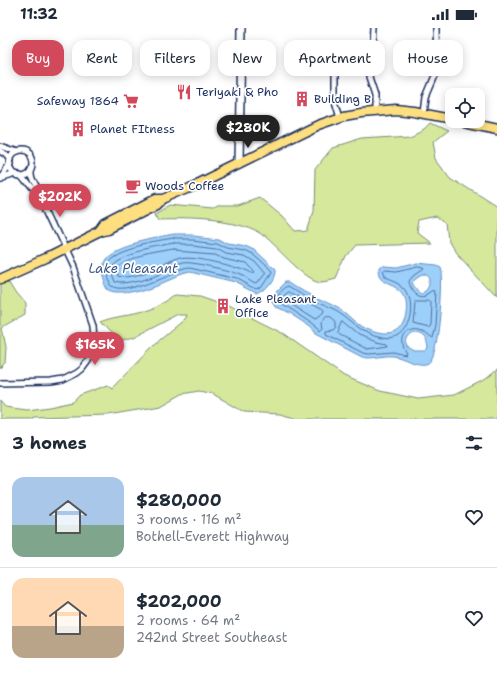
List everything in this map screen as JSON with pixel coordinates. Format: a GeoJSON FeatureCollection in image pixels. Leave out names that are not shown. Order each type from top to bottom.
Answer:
{"type":"FeatureCollection","features":[{"type":"Feature","properties":{"kind":"main road"},"geometry":{"type":"LineString","coordinates":[[0,279],[101,231],[106,224],[155,199],[163,199],[191,187],[318,125],[340,117],[375,111],[396,110],[424,113],[445,118]]}},
{"type":"Feature","properties":{"kind":"main road"},"geometry":{"type":"LineString","coordinates":[[485,125],[497,128]]}},
{"type":"Feature","properties":{"kind":"street"},"geometry":{"type":"LineString","coordinates":[[239,164],[241,28]]}},
{"type":"Feature","properties":{"kind":"street"},"geometry":{"type":"LineString","coordinates":[[374,28],[372,63],[369,77],[375,95],[375,111]]}},
{"type":"Feature","properties":{"kind":"street"},"geometry":{"type":"LineString","coordinates":[[424,113],[426,97],[437,71],[436,28]]}},
{"type":"Feature","properties":{"kind":"street"},"geometry":{"type":"LineString","coordinates":[[335,76],[335,100],[340,117]]}},
{"type":"Feature","properties":{"kind":"street"},"geometry":{"type":"LineString","coordinates":[[0,146],[17,152],[25,151],[31,156],[33,163],[30,170],[24,174],[0,178]]}},
{"type":"Feature","properties":{"kind":"street"},"geometry":{"type":"LineString","coordinates":[[0,151],[6,155],[13,171],[25,179],[33,192],[39,195]]}},
{"type":"Feature","properties":{"kind":"street"},"geometry":{"type":"LineString","coordinates":[[0,178],[10,162],[11,157],[17,152]]}},
{"type":"Feature","properties":{"kind":"street"},"geometry":{"type":"LineString","coordinates":[[0,383],[51,382],[63,380],[77,374],[88,361],[92,352],[94,341],[93,325],[74,267],[39,195],[39,190],[32,180],[30,170]]}},
{"type":"Feature","properties":{"kind":"green space"},"geometry":{"type":"Polygon","coordinates":[[[430,123],[447,131],[433,142],[436,158],[450,177],[497,207],[497,298],[455,253],[449,243],[447,224],[437,218],[419,222],[417,233],[430,243],[355,245],[346,256],[336,279],[321,282],[306,275],[266,238],[248,228],[211,220],[160,219],[157,213],[170,205],[213,209],[219,206],[238,206],[260,198],[282,216],[295,231],[308,230],[314,211],[315,170],[333,148],[362,139],[410,136],[424,129],[430,123]]]}},
{"type":"Feature","properties":{"kind":"green space"},"geometry":{"type":"Polygon","coordinates":[[[6,276],[15,291],[25,303],[25,315],[2,328],[6,347],[5,363],[0,368],[0,279],[6,276]]]}},
{"type":"Feature","properties":{"kind":"green space"},"geometry":{"type":"Polygon","coordinates":[[[177,294],[200,296],[226,305],[282,333],[344,376],[380,391],[418,399],[454,395],[486,379],[497,370],[497,419],[298,419],[280,414],[244,412],[213,394],[199,391],[182,394],[161,406],[108,415],[0,419],[0,401],[5,407],[27,410],[73,402],[80,395],[108,385],[112,388],[155,344],[185,319],[187,314],[178,314],[134,337],[119,341],[100,322],[148,310],[177,294]]]}},
{"type":"Feature","properties":{"kind":"water","name":"Lake Pleasant"},"geometry":{"type":"Polygon","coordinates":[[[173,235],[194,235],[220,238],[229,243],[246,246],[253,249],[275,270],[274,277],[267,287],[257,294],[236,283],[190,272],[181,274],[142,290],[114,293],[108,289],[103,277],[102,265],[104,258],[109,253],[136,242],[173,235]]]}},
{"type":"Feature","properties":{"kind":"water"},"geometry":{"type":"Polygon","coordinates":[[[416,263],[436,265],[440,267],[440,316],[437,341],[432,358],[430,362],[426,364],[413,363],[393,356],[370,358],[362,357],[316,333],[288,313],[276,307],[273,301],[277,291],[286,282],[290,282],[317,298],[339,308],[363,327],[374,332],[390,334],[400,328],[403,323],[406,310],[406,299],[399,288],[385,282],[382,279],[379,270],[383,267],[396,268],[416,263]],[[424,275],[414,282],[423,293],[429,290],[432,283],[429,276],[424,275]],[[414,333],[410,336],[406,343],[407,347],[415,351],[425,351],[428,348],[426,339],[420,334],[414,333]]]}},
{"type":"Feature","properties":{"kind":"place","name":"Teriyaki & Pho"},"geometry":{"type":"Point","coordinates":[184,92]}},
{"type":"Feature","properties":{"kind":"place","name":"Building B"},"geometry":{"type":"Point","coordinates":[302,99]}},
{"type":"Feature","properties":{"kind":"place","name":"Safeway 1864"},"geometry":{"type":"Point","coordinates":[131,101]}},
{"type":"Feature","properties":{"kind":"place","name":"Planet FItness"},"geometry":{"type":"Point","coordinates":[78,129]}},
{"type":"Feature","properties":{"kind":"place","name":"Woods Coffee"},"geometry":{"type":"Point","coordinates":[133,186]}},
{"type":"Feature","properties":{"kind":"place","name":"Lake Pleasant Office"},"geometry":{"type":"Point","coordinates":[223,306]}}]}
